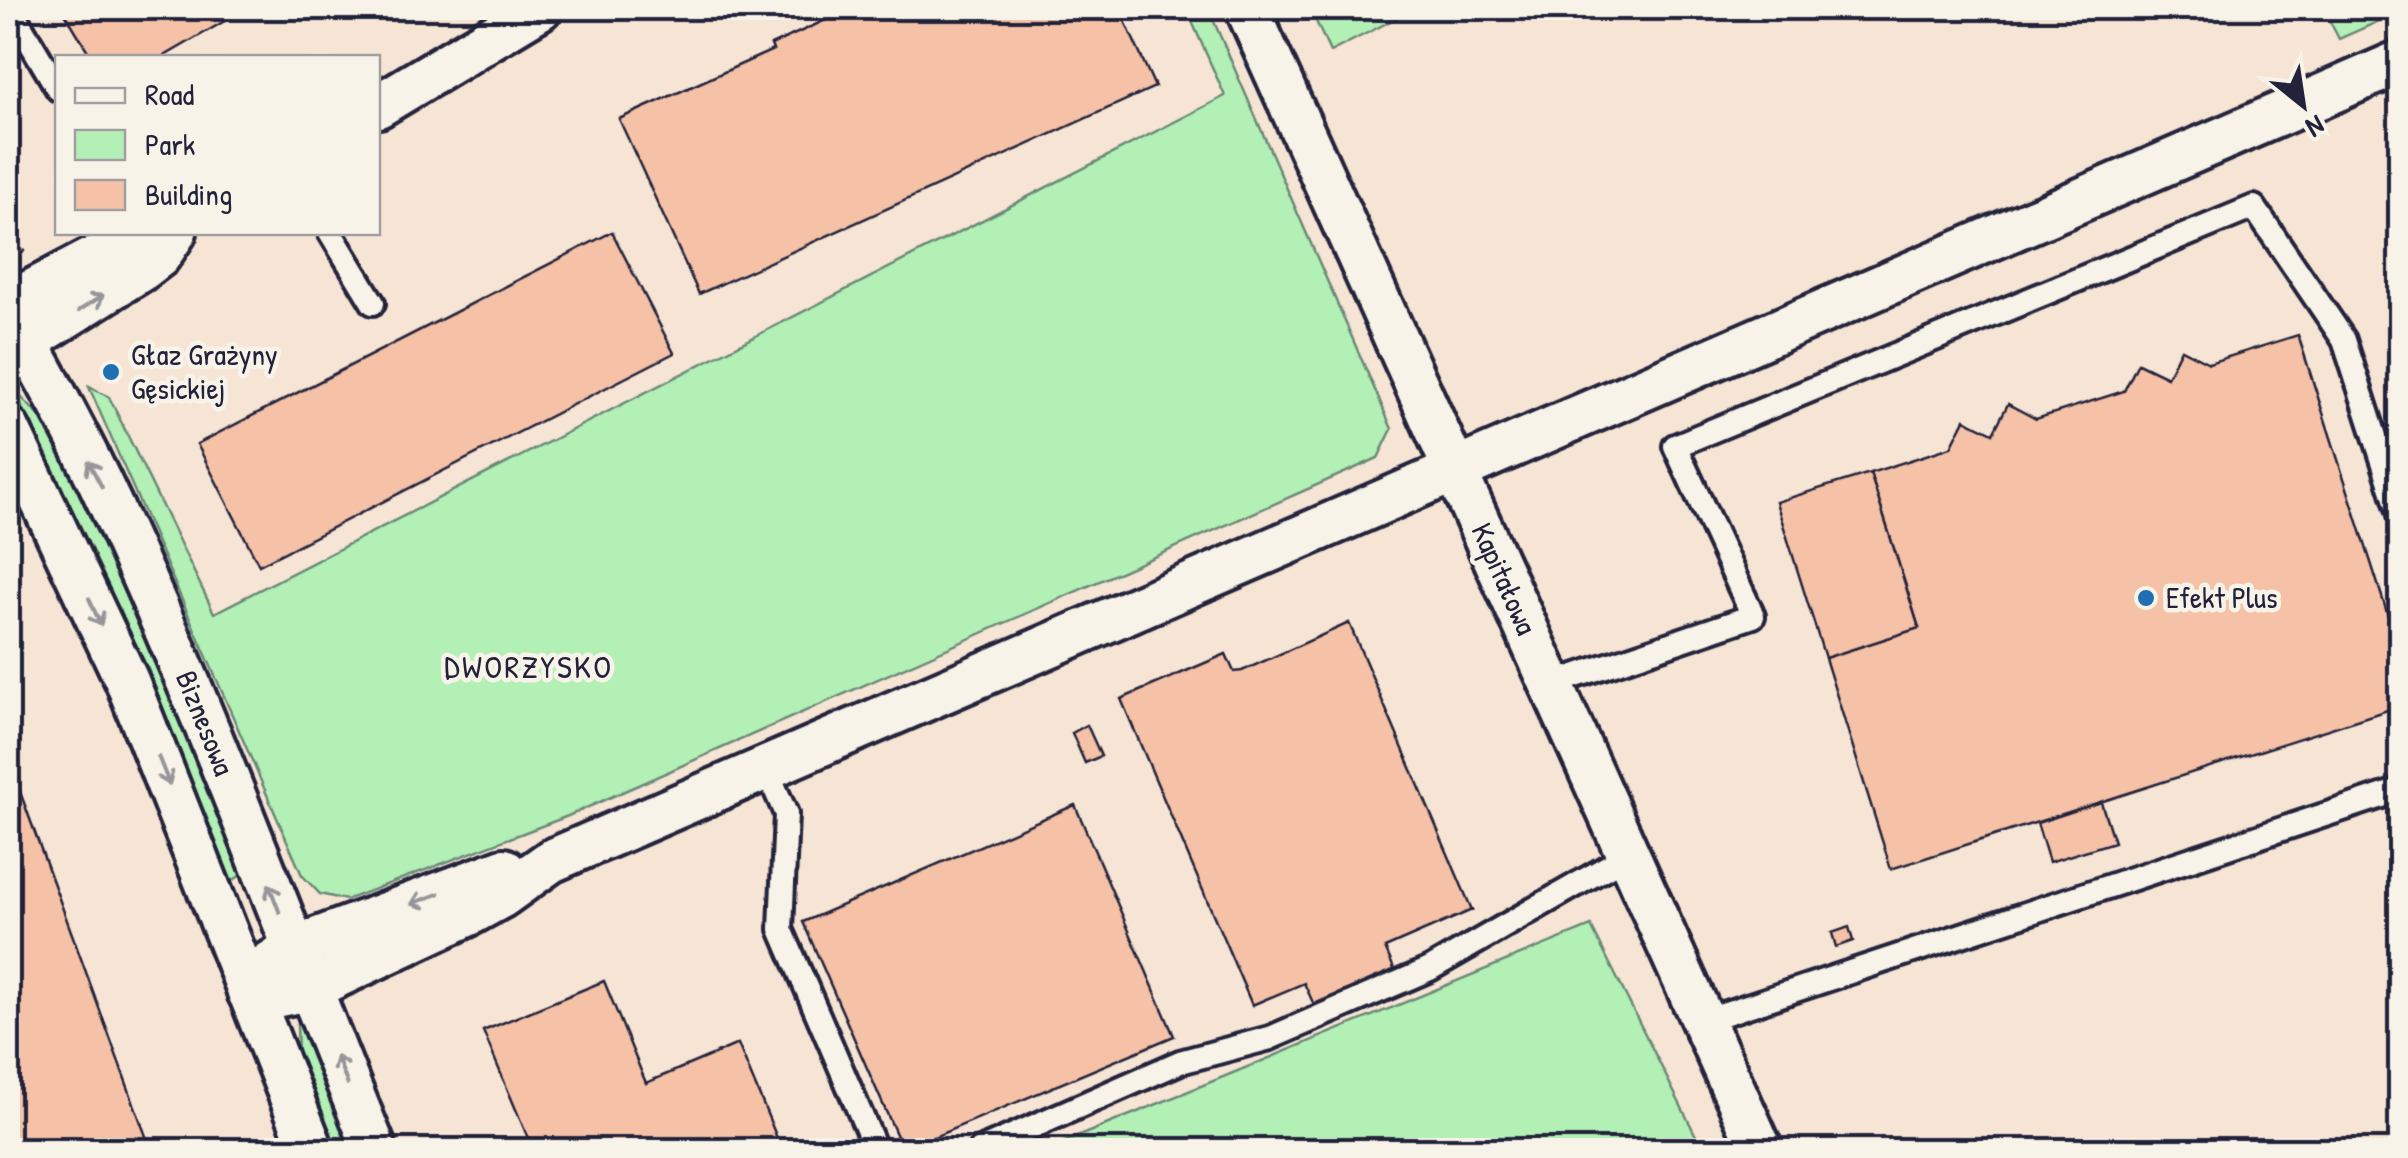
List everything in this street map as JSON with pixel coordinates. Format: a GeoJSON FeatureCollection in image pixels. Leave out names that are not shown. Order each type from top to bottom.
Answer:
{"type":"FeatureCollection","features":[{"type":"Feature","properties":{"kind":"street"},"geometry":{"type":"LineString","coordinates":[[380,105],[540,8]]}},
{"type":"Feature","properties":{"kind":"street","name":"Kapitałowa"},"geometry":{"type":"LineString","coordinates":[[1246,8],[1760,1150]]}},
{"type":"Feature","properties":{"kind":"street"},"geometry":{"type":"LineString","coordinates":[[551,861],[506,869],[294,948],[258,972],[248,992],[270,997],[310,989],[469,914],[551,861],[2400,62]]}},
{"type":"Feature","properties":{"kind":"street"},"geometry":{"type":"LineString","coordinates":[[12,327],[140,235]]}},
{"type":"Feature","properties":{"kind":"street"},"geometry":{"type":"LineString","coordinates":[[12,327],[142,270],[159,256],[173,235]]}},
{"type":"Feature","properties":{"kind":"street","name":"Biznesowa"},"geometry":{"type":"LineString","coordinates":[[12,327],[108,499],[137,562],[202,711],[375,1150]]}},
{"type":"Feature","properties":{"kind":"street","name":"Biznesowa"},"geometry":{"type":"LineString","coordinates":[[8,429],[126,681],[312,1150]]}},
{"type":"Feature","properties":{"kind":"lane"},"geometry":{"type":"LineString","coordinates":[[10,8],[55,84]]}},
{"type":"Feature","properties":{"kind":"lane"},"geometry":{"type":"LineString","coordinates":[[1552,684],[1753,616],[1675,446],[2254,207],[2344,340],[2400,514]]}},
{"type":"Feature","properties":{"kind":"lane"},"geometry":{"type":"LineString","coordinates":[[332,235],[373,303]]}},
{"type":"Feature","properties":{"kind":"lane"},"geometry":{"type":"LineString","coordinates":[[766,768],[786,814],[781,929],[876,1150]]}},
{"type":"Feature","properties":{"kind":"lane"},"geometry":{"type":"LineString","coordinates":[[1702,1020],[2400,790]]}},
{"type":"Feature","properties":{"kind":"lane"},"geometry":{"type":"LineString","coordinates":[[980,1150],[1180,1062],[1270,1038],[1430,968],[1628,855]]}},
{"type":"Feature","properties":{"kind":"shaded area"},"geometry":{"type":"Polygon","coordinates":[[[8,8],[2400,8],[2400,1150],[8,1150],[8,8]]]}},
{"type":"Feature","properties":{"kind":"green space"},"geometry":{"type":"Polygon","coordinates":[[[1186,8],[1208,8],[1392,429],[1378,458],[568,816],[346,900],[320,894],[302,875],[89,387],[109,397],[214,613],[1225,96],[1186,8]]]}},
{"type":"Feature","properties":{"kind":"green space"},"geometry":{"type":"Polygon","coordinates":[[[1310,8],[1416,8],[1330,52],[1310,8]]]}},
{"type":"Feature","properties":{"kind":"green space"},"geometry":{"type":"Polygon","coordinates":[[[2323,8],[2400,8],[2400,12],[2339,39],[2323,8]]]}},
{"type":"Feature","properties":{"kind":"green space"},"geometry":{"type":"Polygon","coordinates":[[[22,398],[47,424],[138,613],[243,874],[230,882],[122,619],[26,420],[22,398]]]}},
{"type":"Feature","properties":{"kind":"green space"},"geometry":{"type":"Polygon","coordinates":[[[1591,926],[1703,1150],[1045,1150],[1591,926]]]}},
{"type":"Feature","properties":{"kind":"green space"},"geometry":{"type":"Polygon","coordinates":[[[297,1024],[302,1024],[350,1150],[334,1150],[298,1057],[297,1024]]]}},
{"type":"Feature","properties":{"kind":"building"},"geometry":{"type":"Polygon","coordinates":[[[62,8],[247,8],[166,55],[90,55],[62,8]]]}},
{"type":"Feature","properties":{"kind":"building"},"geometry":{"type":"Polygon","coordinates":[[[852,8],[1119,8],[1155,87],[699,294],[619,119],[773,50],[771,45],[852,8]]]}},
{"type":"Feature","properties":{"kind":"building"},"geometry":{"type":"Polygon","coordinates":[[[612,232],[674,353],[259,565],[197,444],[612,232]]]}},
{"type":"Feature","properties":{"kind":"building","name":"Efekt Plus"},"geometry":{"type":"Polygon","coordinates":[[[2298,335],[2400,653],[2400,706],[1891,869],[1825,658],[1919,628],[1870,473],[1951,447],[1965,419],[1993,433],[2008,404],[2036,419],[2124,391],[2138,363],[2167,377],[2181,349],[2209,363],[2298,335]]]}},
{"type":"Feature","properties":{"kind":"building"},"geometry":{"type":"Polygon","coordinates":[[[1870,473],[1919,628],[1825,658],[1776,502],[1870,473]]]}},
{"type":"Feature","properties":{"kind":"building"},"geometry":{"type":"Polygon","coordinates":[[[1349,623],[1472,910],[1385,948],[1396,973],[1315,1007],[1304,983],[1252,1005],[1121,699],[1226,654],[1234,672],[1242,671],[1349,623]]]}},
{"type":"Feature","properties":{"kind":"building"},"geometry":{"type":"Polygon","coordinates":[[[1087,725],[1101,756],[1085,763],[1072,733],[1087,725]]]}},
{"type":"Feature","properties":{"kind":"building"},"geometry":{"type":"Polygon","coordinates":[[[8,759],[151,1150],[8,1150],[8,759]]]}},
{"type":"Feature","properties":{"kind":"building"},"geometry":{"type":"Polygon","coordinates":[[[2101,802],[2114,842],[2049,862],[2037,823],[2101,802]]]}},
{"type":"Feature","properties":{"kind":"building"},"geometry":{"type":"Polygon","coordinates":[[[1075,805],[1174,1036],[903,1150],[803,922],[1075,805]]]}},
{"type":"Feature","properties":{"kind":"building"},"geometry":{"type":"Polygon","coordinates":[[[1849,927],[1853,941],[1836,947],[1832,933],[1849,927]]]}},
{"type":"Feature","properties":{"kind":"building"},"geometry":{"type":"Polygon","coordinates":[[[604,981],[646,1083],[738,1044],[782,1150],[533,1150],[483,1031],[604,981]]]}},
{"type":"Feature","properties":{"kind":"place","name":"Głaz Grażyny Gęsickiej"},"geometry":{"type":"Point","coordinates":[111,372]}},
{"type":"Feature","properties":{"kind":"place","name":"Efekt Plus"},"geometry":{"type":"Point","coordinates":[2146,598]}},
{"type":"Feature","properties":{"kind":"district","name":"DWORZYSKO"},"geometry":{"type":"Point","coordinates":[529,667]}}]}
